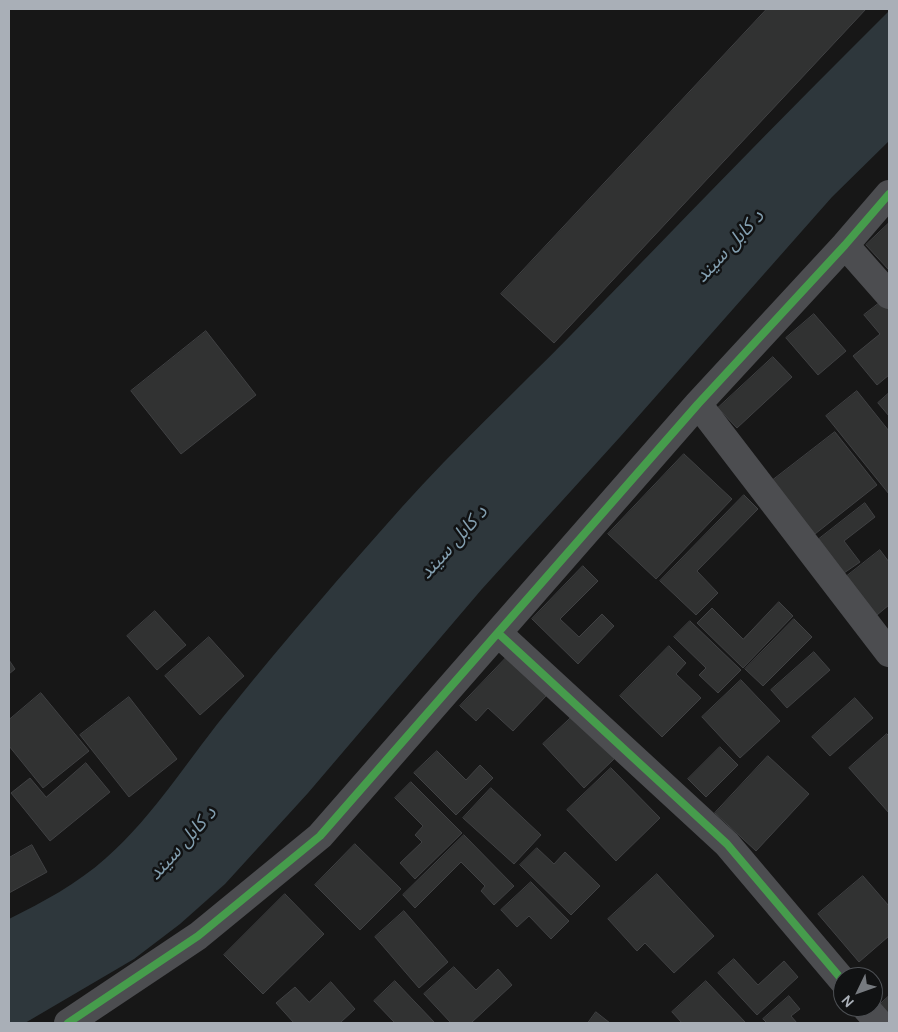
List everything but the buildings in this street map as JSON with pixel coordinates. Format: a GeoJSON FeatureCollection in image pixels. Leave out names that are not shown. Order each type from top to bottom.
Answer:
{"type":"FeatureCollection","features":[{"type":"Feature","properties":{"kind":"street"},"geometry":{"type":"LineString","coordinates":[[68,1023],[198,936],[320,836],[698,404],[845,245],[889,194]]}},
{"type":"Feature","properties":{"kind":"street"},"geometry":{"type":"LineString","coordinates":[[845,245],[889,294]]}},
{"type":"Feature","properties":{"kind":"street"},"geometry":{"type":"LineString","coordinates":[[698,404],[889,653]]}},
{"type":"Feature","properties":{"kind":"street"},"geometry":{"type":"LineString","coordinates":[[498,633],[728,844],[833,969]]}},
{"type":"Feature","properties":{"kind":"water","name":"د کابل سيند"},"geometry":{"type":"Polygon","coordinates":[[[889,11],[889,141],[832,197],[620,437],[482,589],[308,793],[225,884],[180,924],[134,959],[25,1023],[9,1023],[9,919],[72,884],[106,858],[124,841],[156,804],[274,655],[422,485],[889,11]]]}},
{"type":"Feature","properties":{"kind":"cycle path"},"geometry":{"type":"LineString","coordinates":[[68,1023],[198,936],[320,836],[698,404],[845,245],[889,194]]}},
{"type":"Feature","properties":{"kind":"cycle path"},"geometry":{"type":"LineString","coordinates":[[498,633],[727,844],[833,969]]}}]}
